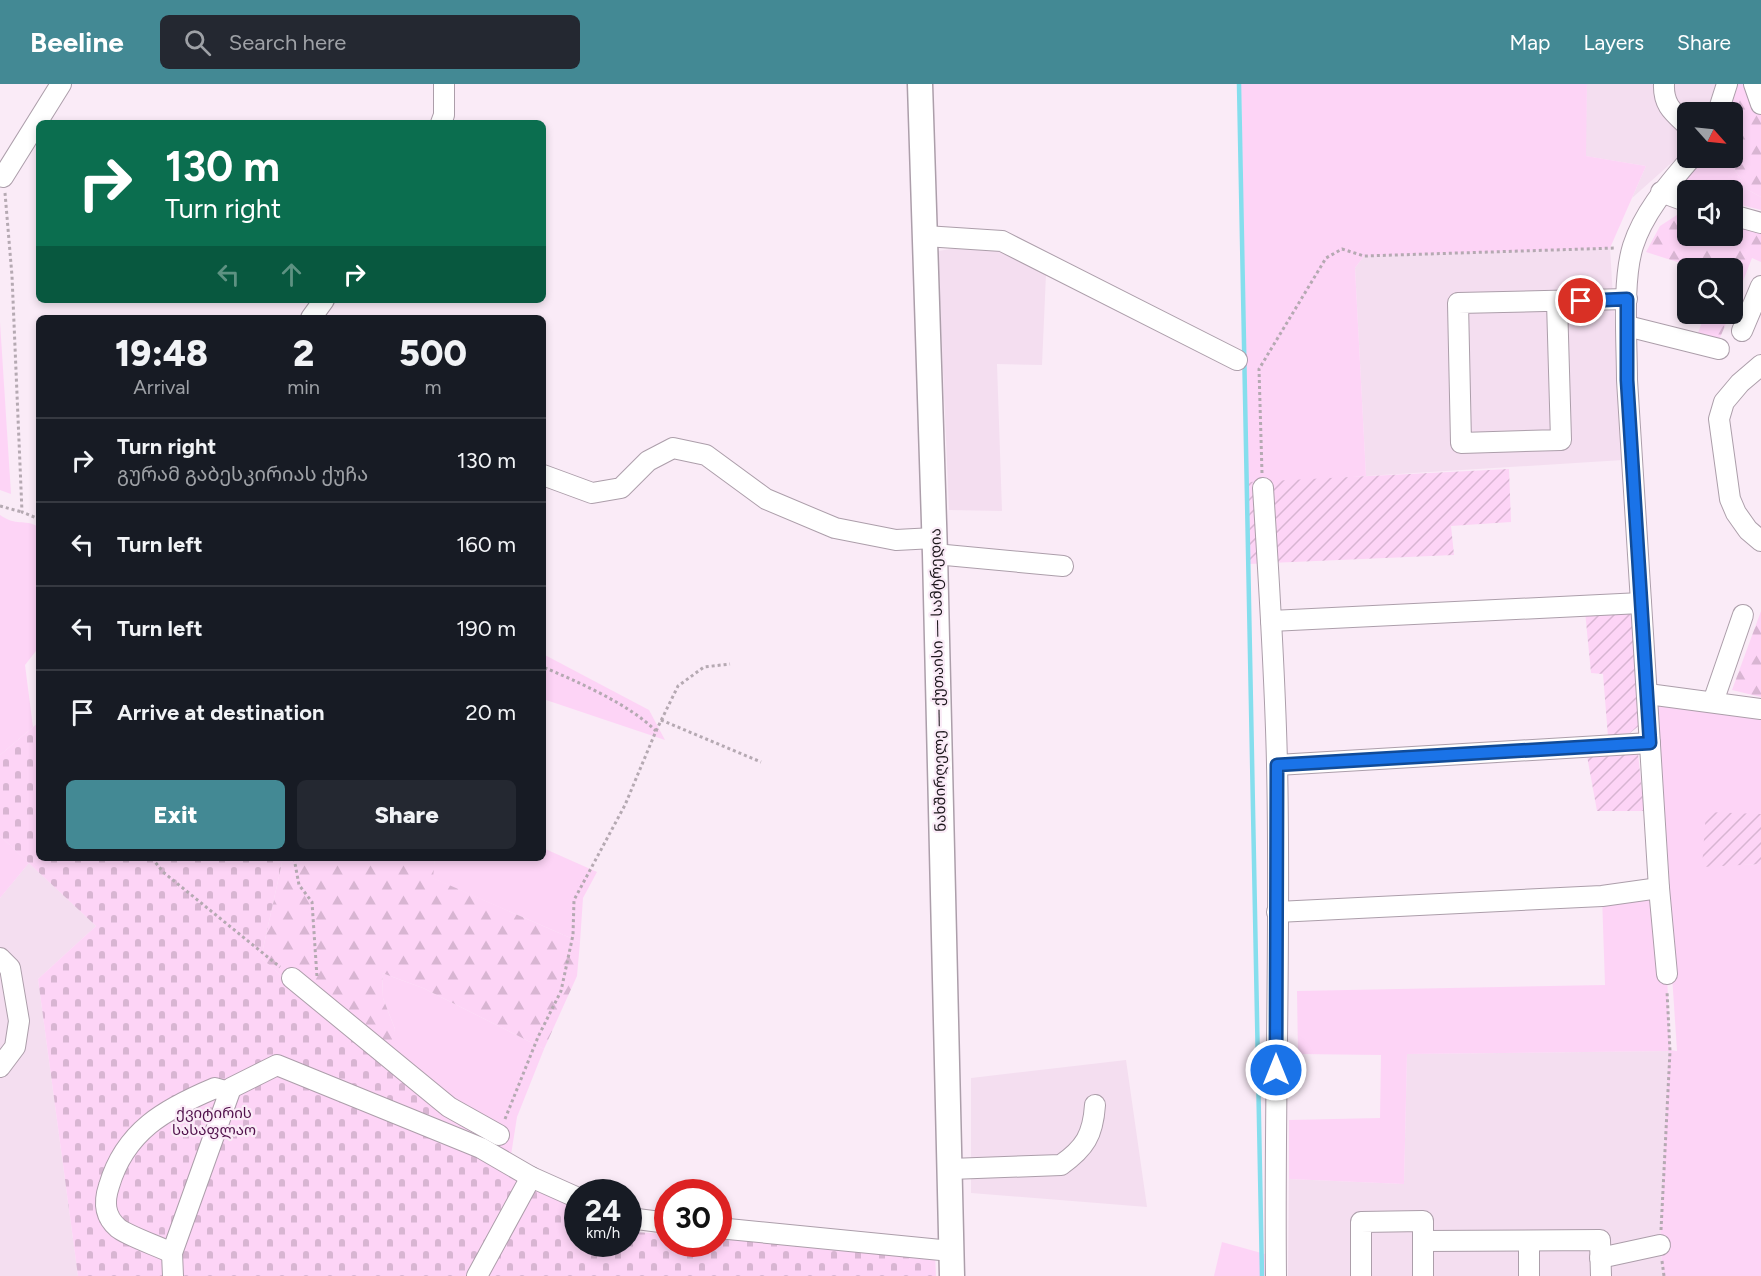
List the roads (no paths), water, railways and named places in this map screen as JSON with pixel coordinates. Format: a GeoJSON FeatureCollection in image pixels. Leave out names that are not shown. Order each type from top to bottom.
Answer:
{"type":"FeatureCollection","features":[{"type":"Feature","properties":{"kind":"main road","name":"ნახშირღელე — ქუთაისი — სამტრედია"},"geometry":{"type":"LineString","coordinates":[[920,84],[952,1276]]}},
{"type":"Feature","properties":{"kind":"street"},"geometry":{"type":"LineString","coordinates":[[39,120],[61,84]]}},
{"type":"Feature","properties":{"kind":"street"},"geometry":{"type":"LineString","coordinates":[[442,120],[444,84]]}},
{"type":"Feature","properties":{"kind":"street"},"geometry":{"type":"LineString","coordinates":[[1664,84],[1664,98],[1677,115]]}},
{"type":"Feature","properties":{"kind":"street"},"geometry":{"type":"LineString","coordinates":[[1721,102],[1727,84]]}},
{"type":"Feature","properties":{"kind":"street"},"geometry":{"type":"LineString","coordinates":[[1754,84],[1761,104]]}},
{"type":"Feature","properties":{"kind":"street"},"geometry":{"type":"LineString","coordinates":[[3,177],[36,124]]}},
{"type":"Feature","properties":{"kind":"street"},"geometry":{"type":"LineString","coordinates":[[1667,974],[1659,888],[1627,380],[1627,299],[1633,247],[1645,218],[1682,168]]}},
{"type":"Feature","properties":{"kind":"street"},"geometry":{"type":"LineString","coordinates":[[1662,192],[1677,198]]}},
{"type":"Feature","properties":{"kind":"street"},"geometry":{"type":"LineString","coordinates":[[1743,218],[1761,223]]}},
{"type":"Feature","properties":{"kind":"street"},"geometry":{"type":"LineString","coordinates":[[925,236],[1002,241],[1244,363]]}},
{"type":"Feature","properties":{"kind":"street"},"geometry":{"type":"LineString","coordinates":[[1742,331],[1761,286]]}},
{"type":"Feature","properties":{"kind":"street"},"geometry":{"type":"LineString","coordinates":[[1557,302],[1561,440],[1461,443],[1458,303],[1627,299]]}},
{"type":"Feature","properties":{"kind":"street"},"geometry":{"type":"LineString","coordinates":[[1627,326],[1719,349]]}},
{"type":"Feature","properties":{"kind":"street"},"geometry":{"type":"LineString","coordinates":[[1761,365],[1740,383],[1724,402],[1719,419],[1730,499],[1736,513],[1748,530],[1761,541]]}},
{"type":"Feature","properties":{"kind":"street"},"geometry":{"type":"LineString","coordinates":[[546,476],[592,493],[621,488],[648,461],[673,448],[706,455],[766,499],[835,528],[896,540],[1063,566]]}},
{"type":"Feature","properties":{"kind":"street"},"geometry":{"type":"LineString","coordinates":[[1263,488],[1272,621],[1277,765],[1276,1276]]}},
{"type":"Feature","properties":{"kind":"street"},"geometry":{"type":"LineString","coordinates":[[1272,621],[1641,603]]}},
{"type":"Feature","properties":{"kind":"street"},"geometry":{"type":"LineString","coordinates":[[1713,702],[1743,615]]}},
{"type":"Feature","properties":{"kind":"street"},"geometry":{"type":"LineString","coordinates":[[1648,694],[1761,709]]}},
{"type":"Feature","properties":{"kind":"street"},"geometry":{"type":"LineString","coordinates":[[1277,765],[1650,743]]}},
{"type":"Feature","properties":{"kind":"street"},"geometry":{"type":"LineString","coordinates":[[1277,912],[1602,896],[1659,888]]}},
{"type":"Feature","properties":{"kind":"street"},"geometry":{"type":"LineString","coordinates":[[0,958],[10,968],[19,1021],[15,1047],[0,1067]]}},
{"type":"Feature","properties":{"kind":"street"},"geometry":{"type":"LineString","coordinates":[[292,978],[449,1107],[499,1136]]}},
{"type":"Feature","properties":{"kind":"street"},"geometry":{"type":"LineString","coordinates":[[173,1276],[172,1253],[229,1092],[231,1088],[277,1065],[481,1148],[496,1159],[564,1192]]}},
{"type":"Feature","properties":{"kind":"street"},"geometry":{"type":"LineString","coordinates":[[172,1253],[118,1228],[108,1216],[105,1199],[114,1168],[128,1144],[162,1113],[185,1100],[215,1088],[229,1092]]}},
{"type":"Feature","properties":{"kind":"street"},"geometry":{"type":"LineString","coordinates":[[950,1169],[1061,1165],[1074,1156],[1087,1142],[1094,1123],[1095,1105]]}},
{"type":"Feature","properties":{"kind":"street"},"geometry":{"type":"LineString","coordinates":[[477,1276],[531,1177]]}},
{"type":"Feature","properties":{"kind":"street"},"geometry":{"type":"LineString","coordinates":[[1361,1276],[1361,1222],[1423,1221],[1423,1276]]}},
{"type":"Feature","properties":{"kind":"street"},"geometry":{"type":"LineString","coordinates":[[732,1229],[951,1251]]}},
{"type":"Feature","properties":{"kind":"street"},"geometry":{"type":"LineString","coordinates":[[1529,1240],[1529,1276]]}},
{"type":"Feature","properties":{"kind":"street"},"geometry":{"type":"LineString","coordinates":[[1423,1241],[1600,1240],[1600,1267],[1660,1245]]}},
{"type":"Feature","properties":{"kind":"waterway"},"geometry":{"type":"LineString","coordinates":[[1239,84],[1262,1276]]}},
{"type":"Feature","properties":{"kind":"park label","name":"ქვიტირის სასაფლაო"},"geometry":{"type":"Point","coordinates":[214,1122]}}]}
